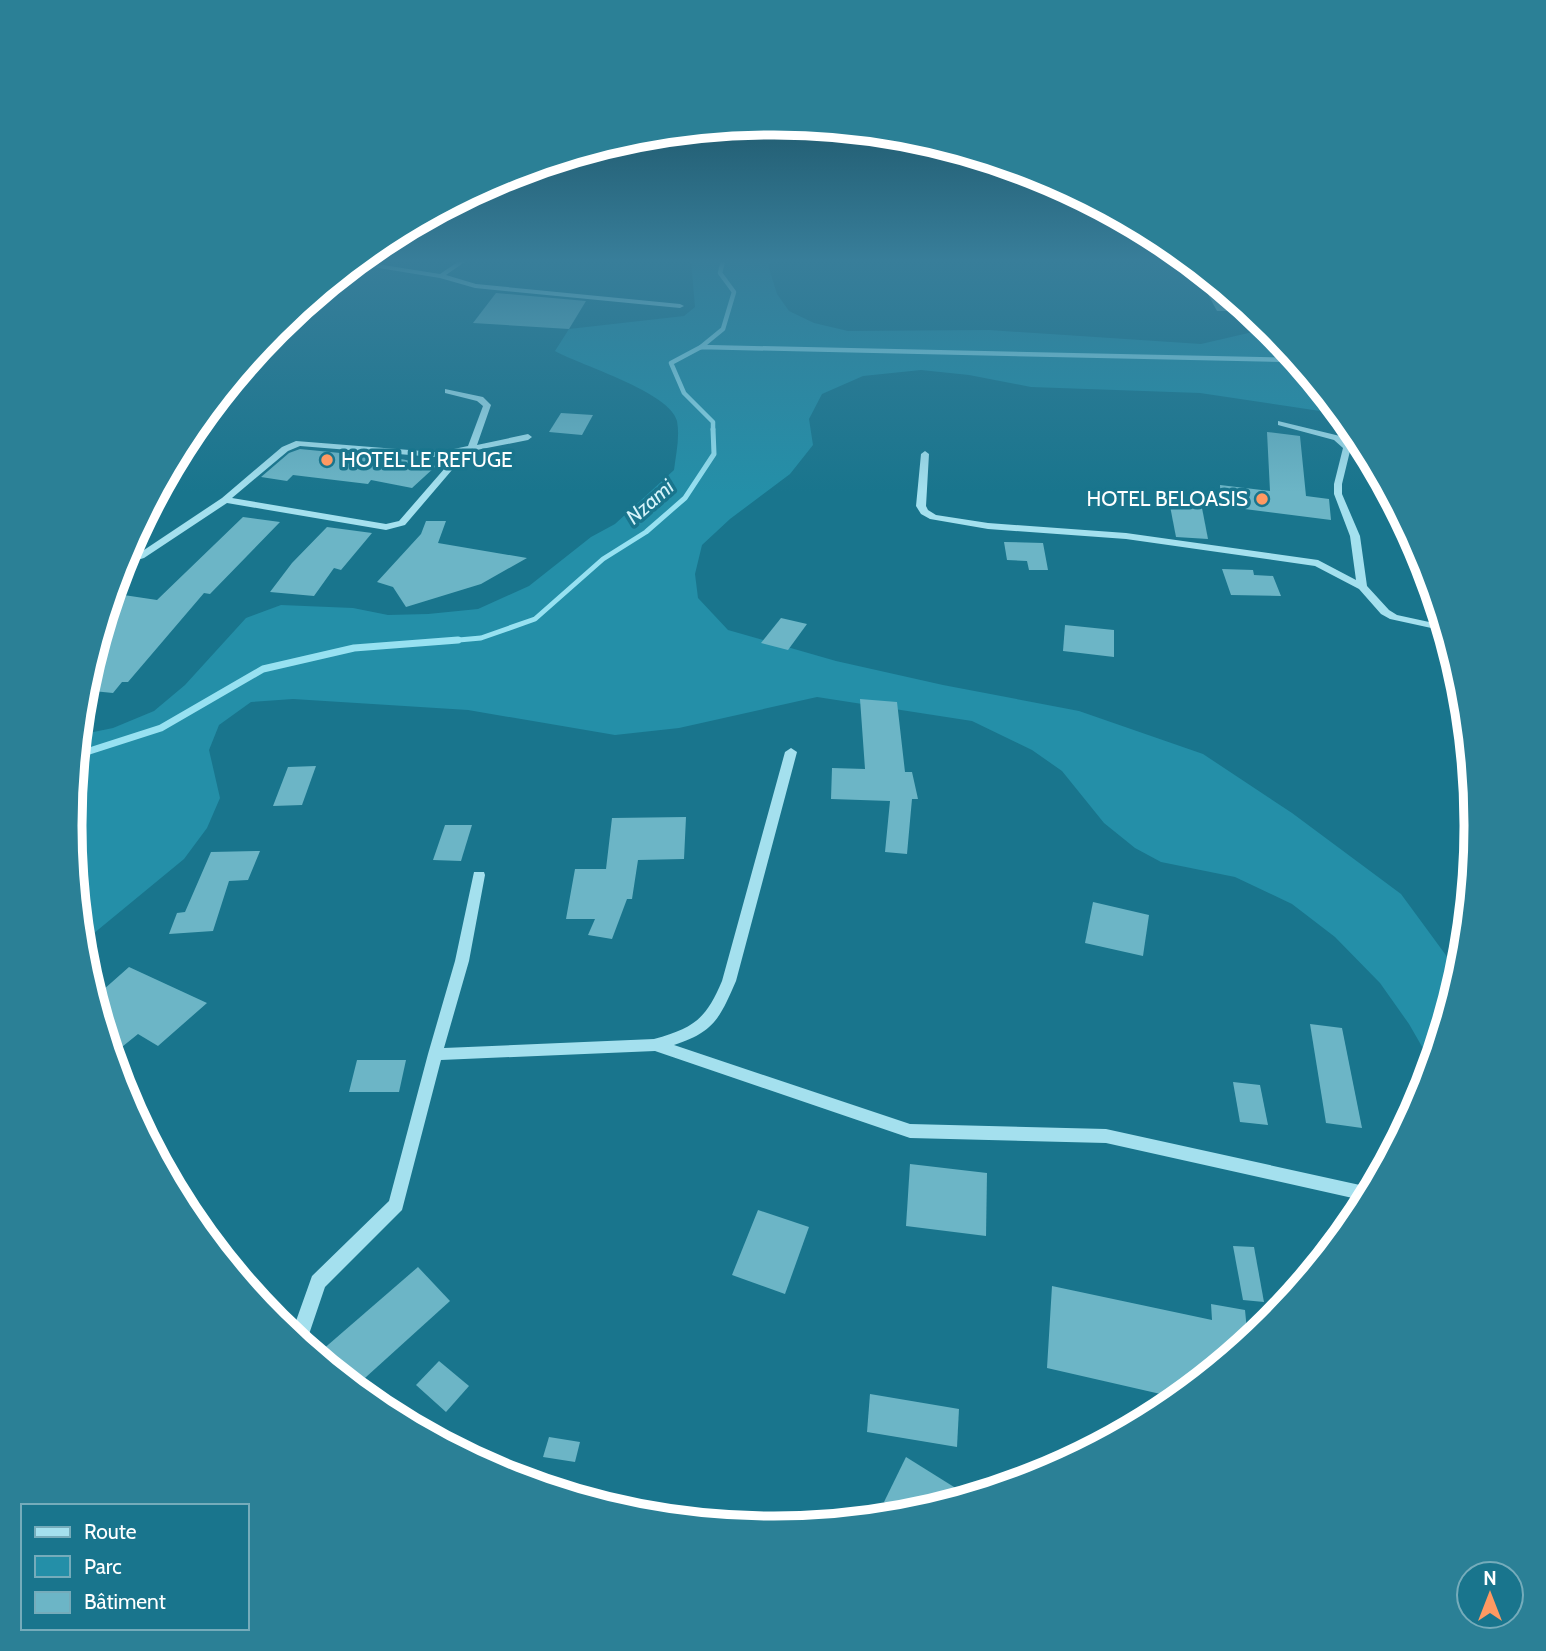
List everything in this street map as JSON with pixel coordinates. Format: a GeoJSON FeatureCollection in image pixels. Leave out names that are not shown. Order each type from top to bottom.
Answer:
{"type":"FeatureCollection","features":[{"type":"Feature","properties":{"kind":"street"},"geometry":{"type":"LineString","coordinates":[[448,391],[480,398],[487,405],[471,446]]}},
{"type":"Feature","properties":{"kind":"street"},"geometry":{"type":"LineString","coordinates":[[1281,423],[1337,438],[1347,447],[1338,494],[1355,536],[1362,587]]}},
{"type":"Feature","properties":{"kind":"street"},"geometry":{"type":"LineString","coordinates":[[225,500],[386,527],[396,526],[402,523],[449,468],[450,456],[456,449],[528,437]]}},
{"type":"Feature","properties":{"kind":"street"},"geometry":{"type":"LineString","coordinates":[[137,557],[225,500],[285,449],[299,443],[450,456]]}},
{"type":"Feature","properties":{"kind":"street"},"geometry":{"type":"LineString","coordinates":[[925,454],[921,506],[924,512],[933,517],[988,526],[1126,536],[1318,563],[1362,587],[1385,612],[1394,617],[1434,626]]}},
{"type":"Feature","properties":{"kind":"street"},"geometry":{"type":"LineString","coordinates":[[435,1054],[654,1045],[682,1037],[703,1027],[716,1013],[730,981],[791,752]]}},
{"type":"Feature","properties":{"kind":"street"},"geometry":{"type":"LineString","coordinates":[[302,1330],[318,1282],[396,1205],[462,961],[480,874]]}},
{"type":"Feature","properties":{"kind":"street"},"geometry":{"type":"LineString","coordinates":[[654,1045],[910,1131],[1106,1136],[1358,1192]]}},
{"type":"Feature","properties":{"kind":"green space"},"geometry":{"type":"Polygon","coordinates":[[[563,338],[1111,338],[1201,344],[1227,338],[1262,338],[1326,412],[1200,393],[1031,387],[969,375],[921,370],[863,376],[822,394],[809,419],[813,445],[790,474],[730,519],[702,545],[695,574],[698,598],[728,630],[836,661],[1079,711],[1203,754],[1292,813],[1401,894],[1450,961],[1425,1052],[1380,983],[1335,937],[1292,904],[1235,877],[1161,862],[1135,848],[1104,823],[1062,771],[1032,750],[972,721],[817,697],[679,728],[615,735],[468,710],[293,699],[251,702],[219,725],[209,750],[220,798],[207,828],[184,859],[91,935],[82,826],[88,733],[113,728],[154,711],[185,685],[246,618],[281,605],[353,608],[388,615],[478,609],[529,586],[591,537],[615,524],[674,470],[678,439],[677,421],[671,410],[642,390],[555,351],[563,338]]]}},
{"type":"Feature","properties":{"kind":"building"},"geometry":{"type":"Polygon","coordinates":[[[561,413],[593,415],[582,435],[549,432],[561,413]]]}},
{"type":"Feature","properties":{"kind":"building"},"geometry":{"type":"Polygon","coordinates":[[[1267,432],[1300,436],[1306,496],[1329,499],[1331,520],[1221,506],[1220,485],[1270,491],[1267,432]]]}},
{"type":"Feature","properties":{"kind":"building"},"geometry":{"type":"Polygon","coordinates":[[[300,449],[401,459],[436,466],[412,488],[371,480],[368,484],[293,475],[287,481],[261,477],[289,453],[300,449]]]}},
{"type":"Feature","properties":{"kind":"building"},"geometry":{"type":"Polygon","coordinates":[[[1170,506],[1202,508],[1208,539],[1176,537],[1170,506]]]}},
{"type":"Feature","properties":{"kind":"building"},"geometry":{"type":"Polygon","coordinates":[[[243,517],[280,522],[210,594],[204,593],[128,682],[122,682],[113,693],[96,691],[122,595],[157,600],[243,517]]]}},
{"type":"Feature","properties":{"kind":"building"},"geometry":{"type":"Polygon","coordinates":[[[426,521],[446,521],[438,543],[527,558],[481,584],[406,607],[393,587],[377,582],[421,534],[426,521]]]}},
{"type":"Feature","properties":{"kind":"building"},"geometry":{"type":"Polygon","coordinates":[[[327,527],[372,533],[341,570],[334,568],[314,596],[270,592],[292,563],[327,527]]]}},
{"type":"Feature","properties":{"kind":"building"},"geometry":{"type":"Polygon","coordinates":[[[1004,542],[1043,543],[1048,570],[1029,570],[1027,561],[1007,560],[1004,542]]]}},
{"type":"Feature","properties":{"kind":"building"},"geometry":{"type":"Polygon","coordinates":[[[1222,569],[1253,570],[1254,575],[1273,576],[1281,596],[1231,595],[1222,569]]]}},
{"type":"Feature","properties":{"kind":"building"},"geometry":{"type":"Polygon","coordinates":[[[781,618],[807,624],[788,650],[761,643],[781,618]]]}},
{"type":"Feature","properties":{"kind":"building"},"geometry":{"type":"Polygon","coordinates":[[[1065,625],[1114,630],[1114,657],[1063,651],[1065,625]]]}},
{"type":"Feature","properties":{"kind":"building"},"geometry":{"type":"Polygon","coordinates":[[[860,699],[897,702],[905,772],[912,772],[918,799],[912,799],[907,854],[885,852],[890,801],[831,799],[832,768],[865,769],[860,699]]]}},
{"type":"Feature","properties":{"kind":"building"},"geometry":{"type":"Polygon","coordinates":[[[316,766],[302,805],[273,806],[288,767],[316,766]]]}},
{"type":"Feature","properties":{"kind":"building"},"geometry":{"type":"Polygon","coordinates":[[[686,817],[684,859],[638,860],[632,899],[627,899],[612,939],[588,935],[595,919],[566,919],[575,869],[606,869],[612,818],[686,817]]]}},
{"type":"Feature","properties":{"kind":"building"},"geometry":{"type":"Polygon","coordinates":[[[445,825],[472,825],[461,861],[433,860],[445,825]]]}},
{"type":"Feature","properties":{"kind":"building"},"geometry":{"type":"Polygon","coordinates":[[[260,851],[248,880],[229,881],[213,931],[169,934],[177,913],[185,912],[211,852],[260,851]]]}},
{"type":"Feature","properties":{"kind":"building"},"geometry":{"type":"Polygon","coordinates":[[[1093,902],[1149,915],[1143,956],[1085,943],[1093,902]]]}},
{"type":"Feature","properties":{"kind":"building"},"geometry":{"type":"Polygon","coordinates":[[[129,967],[207,1003],[158,1046],[138,1034],[119,1049],[103,990],[129,967]]]}},
{"type":"Feature","properties":{"kind":"building"},"geometry":{"type":"Polygon","coordinates":[[[1310,1024],[1342,1028],[1362,1128],[1326,1123],[1310,1024]]]}},
{"type":"Feature","properties":{"kind":"building"},"geometry":{"type":"Polygon","coordinates":[[[357,1060],[406,1060],[399,1092],[349,1092],[357,1060]]]}},
{"type":"Feature","properties":{"kind":"building"},"geometry":{"type":"Polygon","coordinates":[[[1233,1082],[1260,1085],[1268,1125],[1240,1122],[1233,1082]]]}},
{"type":"Feature","properties":{"kind":"building"},"geometry":{"type":"Polygon","coordinates":[[[910,1164],[987,1173],[986,1236],[906,1226],[910,1164]]]}},
{"type":"Feature","properties":{"kind":"building"},"geometry":{"type":"Polygon","coordinates":[[[758,1210],[809,1227],[785,1294],[732,1275],[758,1210]]]}},
{"type":"Feature","properties":{"kind":"building"},"geometry":{"type":"Polygon","coordinates":[[[1233,1246],[1254,1247],[1264,1302],[1243,1300],[1233,1246]]]}},
{"type":"Feature","properties":{"kind":"building"},"geometry":{"type":"Polygon","coordinates":[[[418,1267],[450,1301],[362,1381],[323,1349],[418,1267]]]}},
{"type":"Feature","properties":{"kind":"building"},"geometry":{"type":"Polygon","coordinates":[[[1052,1286],[1212,1320],[1211,1304],[1245,1310],[1247,1327],[1194,1374],[1164,1395],[1047,1368],[1052,1286]]]}},
{"type":"Feature","properties":{"kind":"building"},"geometry":{"type":"Polygon","coordinates":[[[439,1361],[469,1386],[446,1412],[416,1385],[439,1361]]]}},
{"type":"Feature","properties":{"kind":"building"},"geometry":{"type":"Polygon","coordinates":[[[870,1394],[959,1409],[957,1447],[867,1432],[870,1394]]]}},
{"type":"Feature","properties":{"kind":"building"},"geometry":{"type":"Polygon","coordinates":[[[549,1437],[580,1442],[575,1462],[543,1457],[549,1437]]]}},
{"type":"Feature","properties":{"kind":"building"},"geometry":{"type":"Polygon","coordinates":[[[906,1457],[960,1491],[890,1506],[884,1502],[906,1457]]]}},
{"type":"Feature","properties":{"kind":"waterway"},"geometry":{"type":"LineString","coordinates":[[701,347],[712,338]]}},
{"type":"Feature","properties":{"kind":"waterway","name":"Nzami"},"geometry":{"type":"LineString","coordinates":[[701,347],[1282,360]]}},
{"type":"Feature","properties":{"kind":"waterway","name":"Nzami"},"geometry":{"type":"LineString","coordinates":[[701,347],[671,363],[684,393],[713,422],[713,429]]}},
{"type":"Feature","properties":{"kind":"waterway","name":"Nzami"},"geometry":{"type":"LineString","coordinates":[[436,642],[481,638],[535,619],[603,559],[646,532],[685,498],[714,454],[713,429]]}},
{"type":"Feature","properties":{"kind":"waterway","name":"Nzami"},"geometry":{"type":"LineString","coordinates":[[86,752],[161,728],[263,669],[354,648],[458,640]]}},
{"type":"Feature","properties":{"kind":"place","name":"HOTEL LE REFUGE"},"geometry":{"type":"Point","coordinates":[327,460]}},
{"type":"Feature","properties":{"kind":"place","name":"HOTEL BELOASIS"},"geometry":{"type":"Point","coordinates":[1262,499]}}]}
